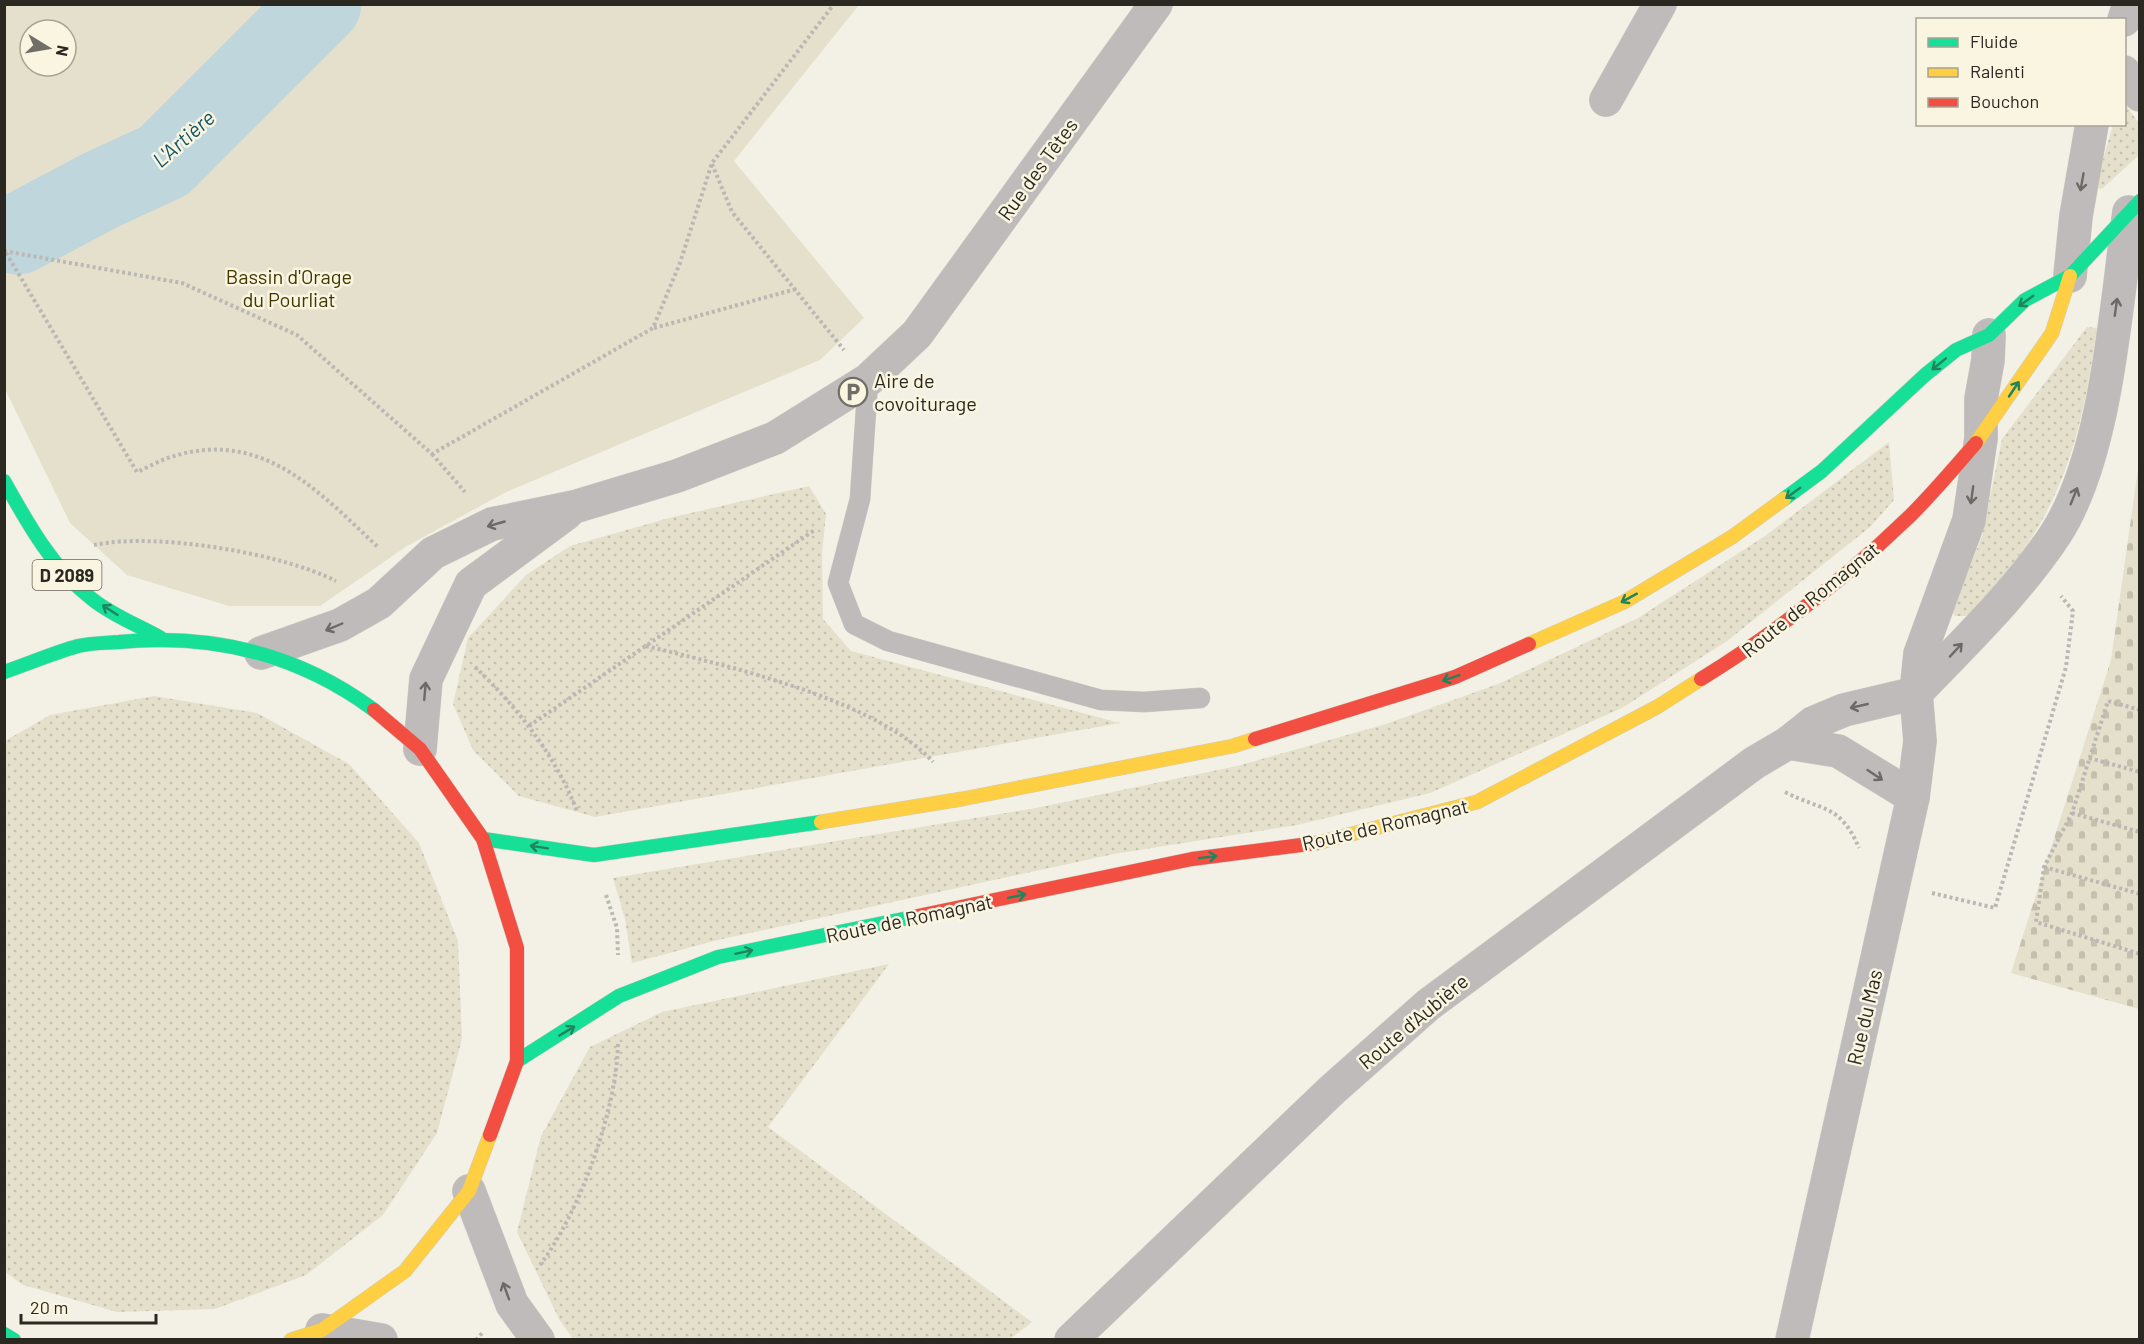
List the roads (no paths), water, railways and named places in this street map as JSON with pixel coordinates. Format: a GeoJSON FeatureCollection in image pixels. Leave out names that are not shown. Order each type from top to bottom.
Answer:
{"type":"FeatureCollection","features":[{"type":"Feature","properties":{"kind":"main road","name":"Route de Romagnat"},"geometry":{"type":"LineString","coordinates":[[483,839],[594,855],[757,833],[951,801],[1233,746],[1455,677],[1624,602],[1732,537],[1822,471],[1925,375],[1956,350],[1989,335],[2025,300],[2070,276],[2134,207]]}},
{"type":"Feature","properties":{"kind":"main road","name":"Route de Romagnat"},"geometry":{"type":"LineString","coordinates":[[517,1061],[619,996],[718,957],[1192,859],[1321,842],[1478,802],[1657,707],[1750,649],[1841,579],[1912,514],[1981,438],[2052,333],[2070,276]]}},
{"type":"Feature","properties":{"kind":"main road","name":"D 2089"},"geometry":{"type":"LineString","coordinates":[[4,481],[47,555],[76,585],[110,612],[161,638]]}},
{"type":"Feature","properties":{"kind":"main road"},"geometry":{"type":"LineString","coordinates":[[4,672],[79,646],[161,638],[212,642],[261,653],[319,676],[372,708],[420,750],[483,839],[518,948],[517,1061],[469,1191],[405,1271],[322,1330],[291,1340]]}},
{"type":"Feature","properties":{"kind":"main road"},"geometry":{"type":"LineString","coordinates":[[4,1334],[14,1340]]}},
{"type":"Feature","properties":{"kind":"street","name":"Rue des Têtes"},"geometry":{"type":"LineString","coordinates":[[261,653],[340,625],[379,603],[433,553],[492,524],[574,507],[677,476],[775,438],[868,380],[917,334],[1156,4]]}},
{"type":"Feature","properties":{"kind":"street"},"geometry":{"type":"LineString","coordinates":[[1606,100],[1660,4]]}},
{"type":"Feature","properties":{"kind":"street"},"geometry":{"type":"LineString","coordinates":[[2126,76],[2139,95]]}},
{"type":"Feature","properties":{"kind":"street"},"geometry":{"type":"LineString","coordinates":[[2070,276],[2076,216],[2092,126]]}},
{"type":"Feature","properties":{"kind":"street"},"geometry":{"type":"LineString","coordinates":[[1916,693],[2034,564],[2056,534],[2073,500],[2089,454],[2103,396],[2134,207]]}},
{"type":"Feature","properties":{"kind":"street","name":"Rue du Mas"},"geometry":{"type":"LineString","coordinates":[[1792,1340],[1912,797],[1920,741],[1916,693],[1920,654],[1969,520],[1981,438],[1981,399],[1988,360],[1989,335]]}},
{"type":"Feature","properties":{"kind":"street"},"geometry":{"type":"LineString","coordinates":[[420,750],[426,679],[442,641],[471,585],[574,507]]}},
{"type":"Feature","properties":{"kind":"street","name":"Route d'Aubière"},"geometry":{"type":"LineString","coordinates":[[1071,1340],[1332,1090],[1428,1005],[1754,763],[1788,743],[1813,723],[1844,710],[1916,693]]}},
{"type":"Feature","properties":{"kind":"street"},"geometry":{"type":"LineString","coordinates":[[1788,743],[1838,751],[1912,797]]}},
{"type":"Feature","properties":{"kind":"street"},"geometry":{"type":"LineString","coordinates":[[469,1191],[512,1305],[538,1340]]}},
{"type":"Feature","properties":{"kind":"street"},"geometry":{"type":"LineString","coordinates":[[322,1330],[381,1340]]}},
{"type":"Feature","properties":{"kind":"lane"},"geometry":{"type":"LineString","coordinates":[[868,380],[860,499],[838,583],[854,624],[888,641],[1101,700],[1144,702],[1200,698]]}},
{"type":"Feature","properties":{"kind":"waterway","name":"L'Artière"},"geometry":{"type":"LineString","coordinates":[[18,234],[101,190],[164,161],[321,4]]}},
{"type":"Feature","properties":{"kind":"place","name":"Aire de covoiturage"},"geometry":{"type":"Point","coordinates":[853,392]}},
{"type":"Feature","properties":{"kind":"park label","name":"Bassin d'Orage du Pourliat"},"geometry":{"type":"Point","coordinates":[289,288]}}]}
